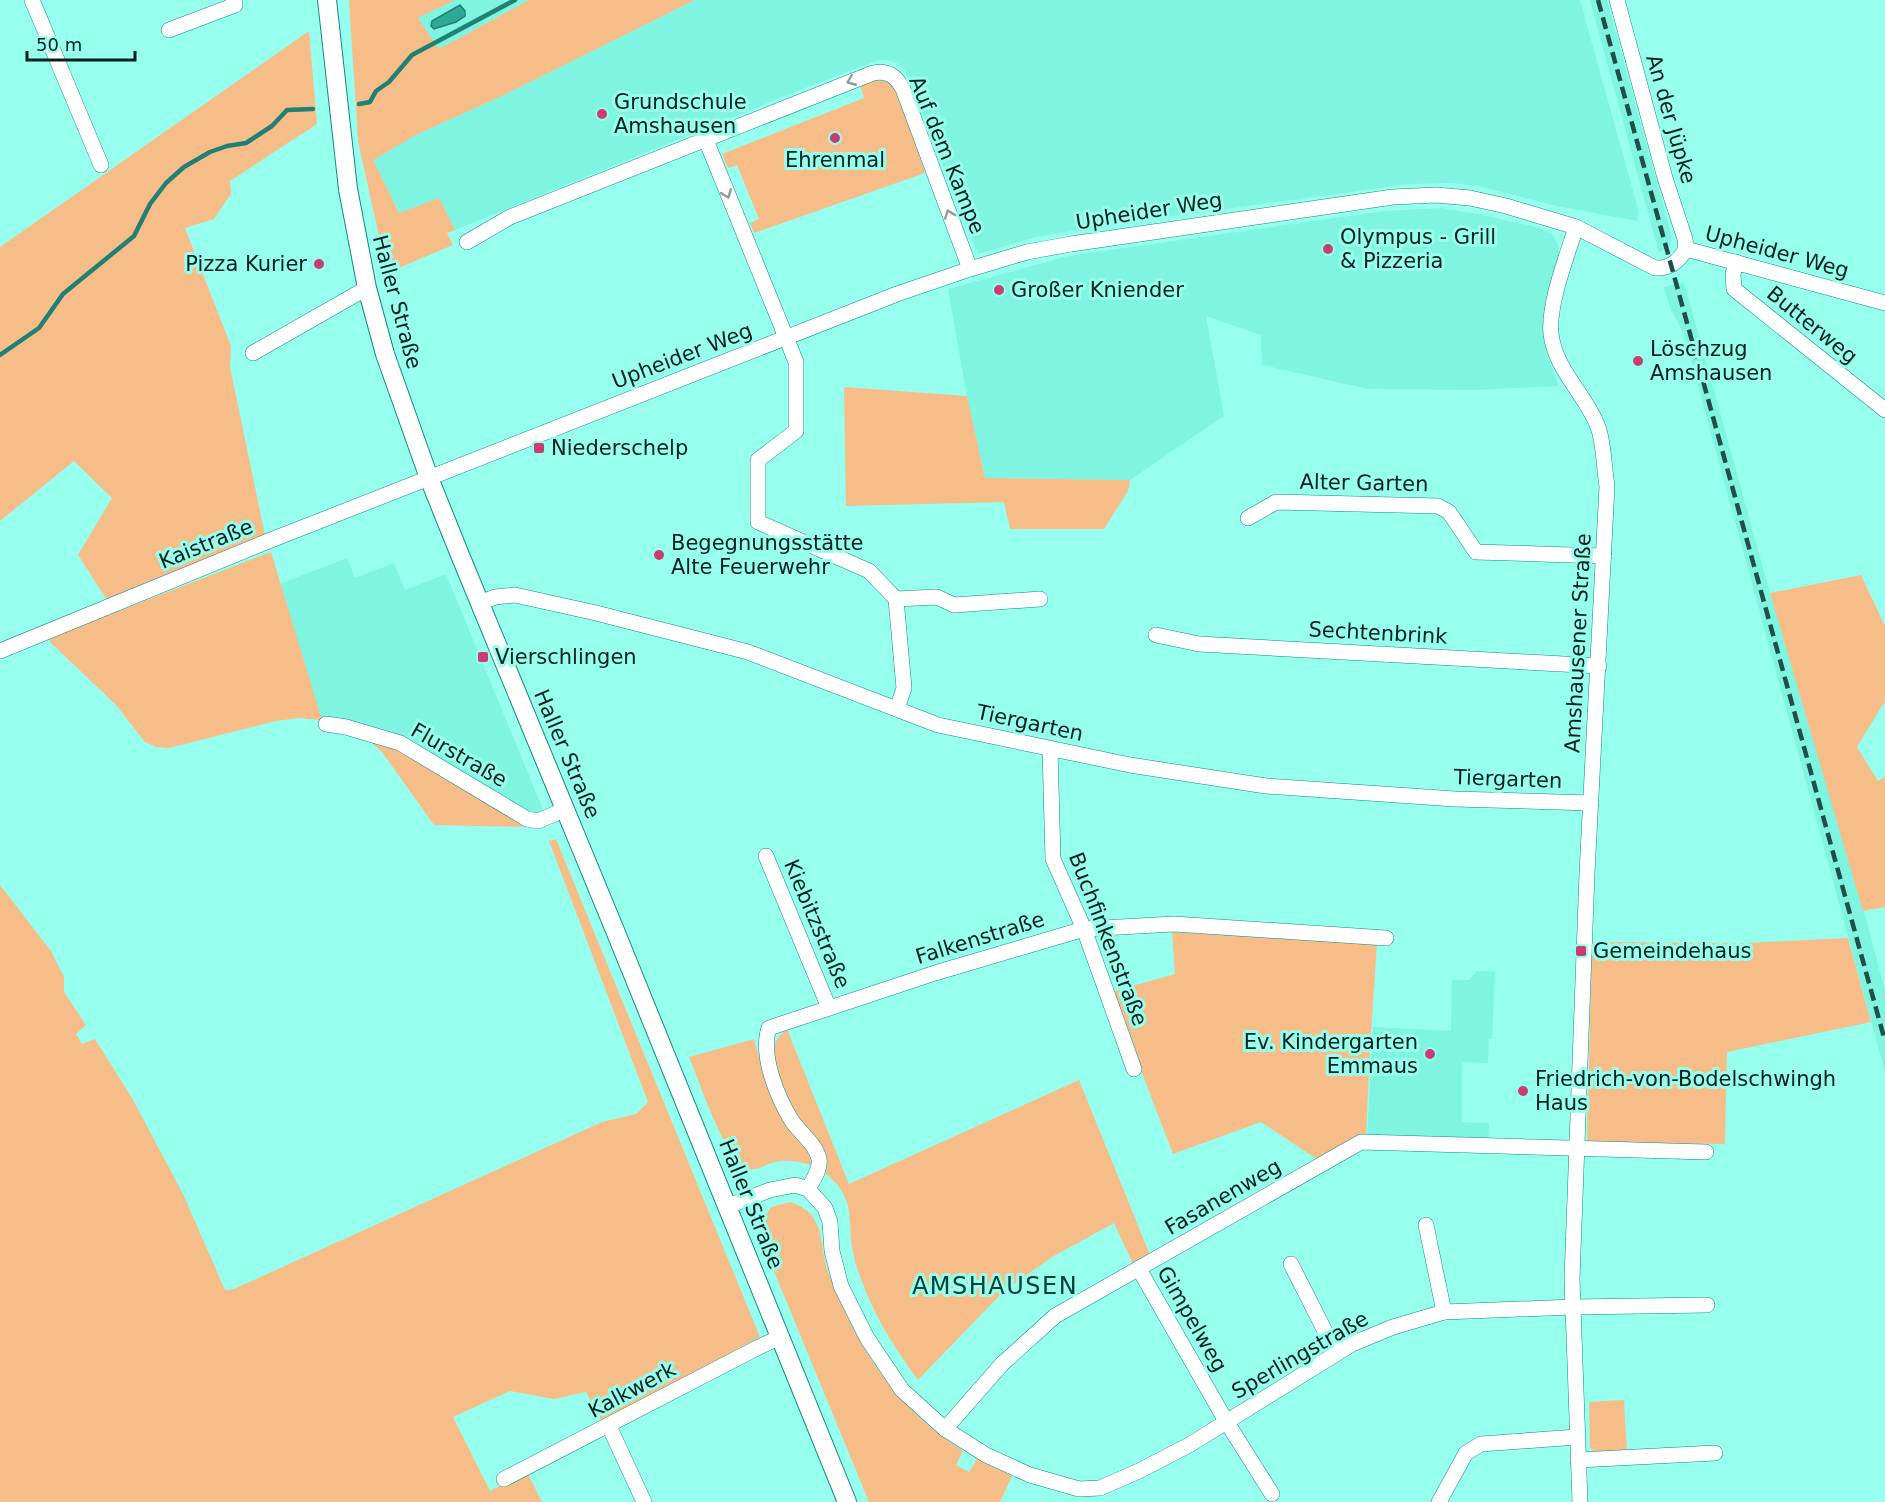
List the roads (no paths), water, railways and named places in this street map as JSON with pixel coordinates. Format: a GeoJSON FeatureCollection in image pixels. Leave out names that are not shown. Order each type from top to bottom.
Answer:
{"type":"FeatureCollection","features":[{"type":"Feature","properties":{"kind":"main road","name":"Haller Straße"},"geometry":{"type":"LineString","coordinates":[[327,0],[348,189],[367,288],[385,354],[429,478],[847,1502]]}},
{"type":"Feature","properties":{"kind":"street"},"geometry":{"type":"LineString","coordinates":[[32,0],[101,165]]}},
{"type":"Feature","properties":{"kind":"street"},"geometry":{"type":"LineString","coordinates":[[169,30],[235,5],[234,0]]}},
{"type":"Feature","properties":{"kind":"street","name":"An der Jüpke"},"geometry":{"type":"LineString","coordinates":[[1617,0],[1686,249]]}},
{"type":"Feature","properties":{"kind":"street","name":"Auf dem Kampe"},"geometry":{"type":"LineString","coordinates":[[467,242],[510,217],[873,72],[883,71],[898,80],[903,89],[970,269]]}},
{"type":"Feature","properties":{"kind":"street"},"geometry":{"type":"LineString","coordinates":[[706,140],[796,362],[796,431],[758,460],[758,522],[869,571],[896,599],[904,687],[897,709]]}},
{"type":"Feature","properties":{"kind":"street","name":"Upheider Weg"},"geometry":{"type":"LineString","coordinates":[[429,478],[897,294],[1027,252],[1393,197],[1437,195],[1470,198],[1576,227],[1655,268],[1671,265],[1680,259],[1686,249],[1885,303]]}},
{"type":"Feature","properties":{"kind":"street","name":"Amshausener Straße"},"geometry":{"type":"LineString","coordinates":[[1576,227],[1560,279],[1552,313],[1551,333],[1557,356],[1567,377],[1585,401],[1599,428],[1606,486],[1576,1150],[1573,1307],[1580,1502]]}},
{"type":"Feature","properties":{"kind":"street","name":"Butterweg"},"geometry":{"type":"LineString","coordinates":[[1736,262],[1733,274],[1734,289],[1885,410]]}},
{"type":"Feature","properties":{"kind":"street"},"geometry":{"type":"LineString","coordinates":[[253,353],[367,288]]}},
{"type":"Feature","properties":{"kind":"street","name":"Kaistraße"},"geometry":{"type":"LineString","coordinates":[[0,651],[429,478]]}},
{"type":"Feature","properties":{"kind":"street","name":"Alter Garten"},"geometry":{"type":"LineString","coordinates":[[1248,518],[1276,502],[1438,506],[1449,512],[1476,552],[1604,556]]}},
{"type":"Feature","properties":{"kind":"street","name":"Tiergarten"},"geometry":{"type":"LineString","coordinates":[[480,603],[495,597],[515,595],[682,635],[748,652],[938,724],[1130,765],[1266,786],[1455,799],[1591,803]]}},
{"type":"Feature","properties":{"kind":"street"},"geometry":{"type":"LineString","coordinates":[[896,599],[937,597],[954,605],[1040,599]]}},
{"type":"Feature","properties":{"kind":"street","name":"Sechtenbrink"},"geometry":{"type":"LineString","coordinates":[[1156,635],[1199,644],[1599,666]]}},
{"type":"Feature","properties":{"kind":"street","name":"Flurstraße"},"geometry":{"type":"LineString","coordinates":[[326,724],[346,727],[400,743],[527,819],[538,820],[566,809]]}},
{"type":"Feature","properties":{"kind":"street","name":"Buchfinkenstraße"},"geometry":{"type":"LineString","coordinates":[[1050,749],[1053,859],[1084,929],[1134,1069]]}},
{"type":"Feature","properties":{"kind":"street","name":"Kiebitzstraße"},"geometry":{"type":"LineString","coordinates":[[766,856],[829,1008]]}},
{"type":"Feature","properties":{"kind":"street","name":"Falkenstraße"},"geometry":{"type":"LineString","coordinates":[[808,1189],[818,1170],[819,1158],[812,1145],[792,1120],[768,1067],[765,1040],[770,1028],[935,973],[1084,929],[1174,924],[1386,939]]}},
{"type":"Feature","properties":{"kind":"street","name":"Fasanenweg"},"geometry":{"type":"LineString","coordinates":[[945,1429],[1002,1364],[1055,1316],[1361,1142],[1576,1150]]}},
{"type":"Feature","properties":{"kind":"street"},"geometry":{"type":"LineString","coordinates":[[1576,1150],[1706,1152]]}},
{"type":"Feature","properties":{"kind":"street"},"geometry":{"type":"LineString","coordinates":[[728,1206],[770,1190],[795,1185],[808,1189]]}},
{"type":"Feature","properties":{"kind":"street","name":"Sperlingstraße"},"geometry":{"type":"LineString","coordinates":[[808,1189],[825,1208],[830,1222],[832,1251],[841,1286],[867,1338],[902,1390],[945,1429],[986,1455],[1030,1474],[1103,1495],[1139,1471],[1189,1445],[1336,1353],[1393,1327],[1444,1312],[1573,1307]]}},
{"type":"Feature","properties":{"kind":"street"},"geometry":{"type":"LineString","coordinates":[[1425,1224],[1444,1312]]}},
{"type":"Feature","properties":{"kind":"street"},"geometry":{"type":"LineString","coordinates":[[1291,1264],[1336,1353]]}},
{"type":"Feature","properties":{"kind":"street","name":"Gimpelweg"},"geometry":{"type":"LineString","coordinates":[[1139,1269],[1226,1421]]}},
{"type":"Feature","properties":{"kind":"street"},"geometry":{"type":"LineString","coordinates":[[1573,1307],[1707,1305]]}},
{"type":"Feature","properties":{"kind":"street","name":"Kalkwerk"},"geometry":{"type":"LineString","coordinates":[[504,1479],[780,1337]]}},
{"type":"Feature","properties":{"kind":"street","name":"Sperlingstraße"},"geometry":{"type":"LineString","coordinates":[[1226,1421],[1272,1494]]}},
{"type":"Feature","properties":{"kind":"street"},"geometry":{"type":"LineString","coordinates":[[609,1426],[644,1502]]}},
{"type":"Feature","properties":{"kind":"street"},"geometry":{"type":"LineString","coordinates":[[1439,1502],[1466,1452],[1481,1444],[1577,1437]]}},
{"type":"Feature","properties":{"kind":"street"},"geometry":{"type":"LineString","coordinates":[[1578,1460],[1715,1453]]}},
{"type":"Feature","properties":{"kind":"waterway"},"geometry":{"type":"LineString","coordinates":[[359,104],[370,102],[376,91],[389,82],[412,55],[515,0]]}},
{"type":"Feature","properties":{"kind":"waterway"},"geometry":{"type":"LineString","coordinates":[[0,355],[39,328],[63,294],[134,236],[150,204],[166,183],[184,167],[210,152],[246,143],[272,126],[287,110],[313,109]]}},
{"type":"Feature","properties":{"kind":"railway"},"geometry":{"type":"LineString","coordinates":[[1598,0],[1885,1041]]}},
{"type":"Feature","properties":{"kind":"place","name":"Grundschule Amshausen"},"geometry":{"type":"Point","coordinates":[602,114]}},
{"type":"Feature","properties":{"kind":"place","name":"Ehrenmal"},"geometry":{"type":"Point","coordinates":[835,138]}},
{"type":"Feature","properties":{"kind":"place","name":"Olympus - Grill & Pizzeria"},"geometry":{"type":"Point","coordinates":[1328,249]}},
{"type":"Feature","properties":{"kind":"place","name":"Pizza Kurier"},"geometry":{"type":"Point","coordinates":[319,264]}},
{"type":"Feature","properties":{"kind":"place","name":"Großer Kniender"},"geometry":{"type":"Point","coordinates":[999,290]}},
{"type":"Feature","properties":{"kind":"place","name":"Löschzug Amshausen"},"geometry":{"type":"Point","coordinates":[1638,361]}},
{"type":"Feature","properties":{"kind":"place","name":"Niederschelp"},"geometry":{"type":"Point","coordinates":[539,448]}},
{"type":"Feature","properties":{"kind":"place","name":"Begegnungsstätte Alte Feuerwehr"},"geometry":{"type":"Point","coordinates":[659,555]}},
{"type":"Feature","properties":{"kind":"place","name":"Vierschlingen"},"geometry":{"type":"Point","coordinates":[483,657]}},
{"type":"Feature","properties":{"kind":"place","name":"Gemeindehaus"},"geometry":{"type":"Point","coordinates":[1581,951]}},
{"type":"Feature","properties":{"kind":"place","name":"Ev. Kindergarten Emmaus"},"geometry":{"type":"Point","coordinates":[1430,1054]}},
{"type":"Feature","properties":{"kind":"place","name":"Friedrich-von-Bodelschwingh Haus"},"geometry":{"type":"Point","coordinates":[1523,1091]}},
{"type":"Feature","properties":{"kind":"district","name":"AMSHAUSEN"},"geometry":{"type":"Point","coordinates":[995,1286]}}]}
